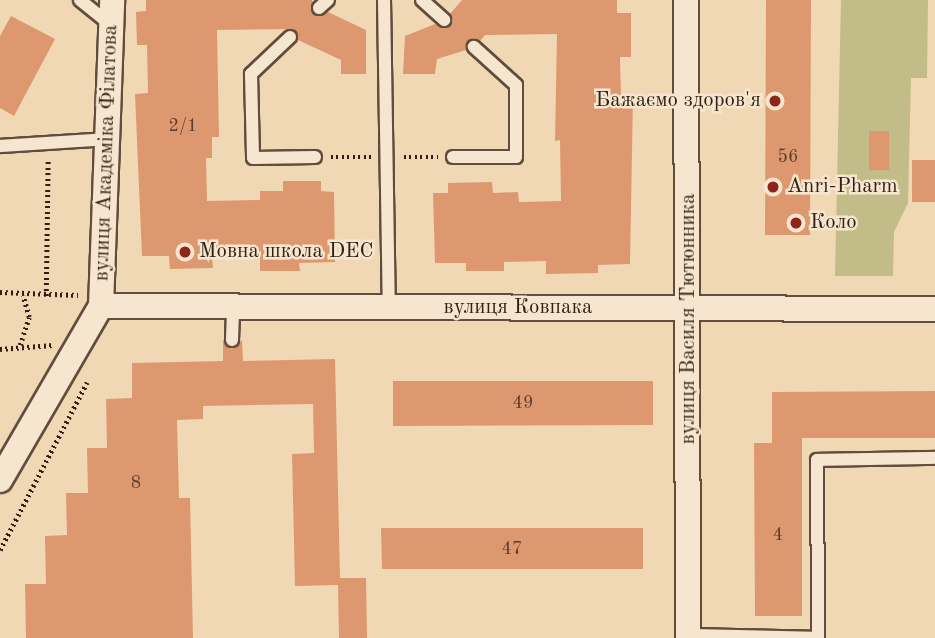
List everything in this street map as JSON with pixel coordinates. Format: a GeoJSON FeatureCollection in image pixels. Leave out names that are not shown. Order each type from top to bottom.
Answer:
{"type":"FeatureCollection","features":[{"type":"Feature","properties":{"kind":"street","name":"вулиця Академіка Філатова"},"geometry":{"type":"LineString","coordinates":[[88,303],[107,139],[112,0]]}},
{"type":"Feature","properties":{"kind":"street","name":"вулиця Василя Тютюнника"},"geometry":{"type":"LineString","coordinates":[[686,0],[690,309],[688,637]]}},
{"type":"Feature","properties":{"kind":"street","name":"вулиця Ковпака"},"geometry":{"type":"LineString","coordinates":[[88,303],[233,307],[935,309]]}},
{"type":"Feature","properties":{"kind":"street"},"geometry":{"type":"LineString","coordinates":[[0,480],[88,303]]}},
{"type":"Feature","properties":{"kind":"lane"},"geometry":{"type":"LineString","coordinates":[[80,0],[111,25]]}},
{"type":"Feature","properties":{"kind":"lane"},"geometry":{"type":"LineString","coordinates":[[384,0],[389,308]]}},
{"type":"Feature","properties":{"kind":"lane"},"geometry":{"type":"LineString","coordinates":[[422,0],[444,20]]}},
{"type":"Feature","properties":{"kind":"lane"},"geometry":{"type":"LineString","coordinates":[[290,37],[251,74],[253,158],[315,157]]}},
{"type":"Feature","properties":{"kind":"lane"},"geometry":{"type":"LineString","coordinates":[[453,157],[516,157],[516,85],[474,47]]}},
{"type":"Feature","properties":{"kind":"lane"},"geometry":{"type":"LineString","coordinates":[[0,146],[107,139]]}},
{"type":"Feature","properties":{"kind":"lane"},"geometry":{"type":"LineString","coordinates":[[232,340],[233,307]]}},
{"type":"Feature","properties":{"kind":"lane"},"geometry":{"type":"LineString","coordinates":[[688,637],[818,638],[817,460],[935,458]]}},
{"type":"Feature","properties":{"kind":"path"},"geometry":{"type":"LineString","coordinates":[[46,296],[49,143]]}},
{"type":"Feature","properties":{"kind":"path"},"geometry":{"type":"LineString","coordinates":[[0,292],[88,303],[84,287]]}},
{"type":"Feature","properties":{"kind":"path"},"geometry":{"type":"LineString","coordinates":[[20,345],[29,317],[23,296]]}},
{"type":"Feature","properties":{"kind":"path"},"geometry":{"type":"LineString","coordinates":[[0,349],[20,345],[59,345],[52,356]]}},
{"type":"Feature","properties":{"kind":"path"},"geometry":{"type":"LineString","coordinates":[[0,550],[90,377]]}},
{"type":"Feature","properties":{"kind":"shaded area"},"geometry":{"type":"Polygon","coordinates":[[[841,0],[928,0],[927,78],[911,78],[908,203],[894,232],[893,276],[835,276],[841,0]]]}},
{"type":"Feature","properties":{"kind":"building"},"geometry":{"type":"Polygon","coordinates":[[[146,0],[312,0],[316,16],[328,12],[366,30],[366,74],[341,74],[341,60],[298,40],[293,29],[217,30],[219,137],[212,137],[212,158],[206,158],[207,201],[260,200],[260,191],[283,191],[283,181],[321,181],[321,191],[334,192],[335,262],[299,263],[300,271],[260,271],[260,257],[212,258],[213,268],[170,269],[169,256],[142,256],[135,94],[148,93],[147,45],[137,45],[136,12],[146,11],[146,0]]]}},
{"type":"Feature","properties":{"kind":"building"},"geometry":{"type":"Polygon","coordinates":[[[462,0],[617,0],[617,13],[631,13],[631,57],[620,57],[621,97],[633,97],[630,264],[598,265],[598,273],[546,274],[546,261],[504,262],[504,271],[466,271],[466,263],[435,263],[433,193],[448,193],[448,183],[492,182],[493,193],[518,192],[519,202],[561,201],[560,140],[555,141],[557,34],[485,35],[480,41],[468,41],[466,50],[437,59],[435,74],[403,74],[405,36],[435,24],[447,28],[453,21],[450,14],[462,0]]]}},
{"type":"Feature","properties":{"kind":"building"},"geometry":{"type":"Polygon","coordinates":[[[766,0],[811,0],[810,235],[765,235],[766,0]]]}},
{"type":"Feature","properties":{"kind":"building"},"geometry":{"type":"Polygon","coordinates":[[[11,16],[55,39],[14,116],[0,108],[0,36],[11,16]]]}},
{"type":"Feature","properties":{"kind":"building"},"geometry":{"type":"Polygon","coordinates":[[[869,131],[889,131],[889,170],[869,170],[869,131]]]}},
{"type":"Feature","properties":{"kind":"building"},"geometry":{"type":"Polygon","coordinates":[[[912,160],[935,160],[935,202],[912,202],[912,160]]]}},
{"type":"Feature","properties":{"kind":"building"},"geometry":{"type":"Polygon","coordinates":[[[223,340],[232,349],[242,340],[243,361],[335,359],[340,578],[366,578],[367,638],[339,638],[338,585],[295,586],[292,454],[314,453],[313,404],[203,406],[203,419],[177,420],[179,498],[190,498],[193,638],[26,638],[25,584],[46,584],[45,536],[67,535],[66,493],[88,493],[87,448],[107,448],[106,399],[132,398],[132,363],[223,361],[223,340]]]}},
{"type":"Feature","properties":{"kind":"building"},"geometry":{"type":"Polygon","coordinates":[[[393,381],[653,381],[653,425],[393,426],[393,381]]]}},
{"type":"Feature","properties":{"kind":"building"},"geometry":{"type":"Polygon","coordinates":[[[935,391],[935,438],[802,438],[802,616],[755,616],[754,443],[772,443],[772,392],[935,391]]]}},
{"type":"Feature","properties":{"kind":"building"},"geometry":{"type":"Polygon","coordinates":[[[381,528],[643,528],[643,569],[382,569],[381,528]]]}},
{"type":"Feature","properties":{"kind":"place","name":"Бажаємо здоров'я"},"geometry":{"type":"Point","coordinates":[775,101]}},
{"type":"Feature","properties":{"kind":"place","name":"Anri-Pharm"},"geometry":{"type":"Point","coordinates":[773,187]}},
{"type":"Feature","properties":{"kind":"place","name":"Коло"},"geometry":{"type":"Point","coordinates":[796,223]}},
{"type":"Feature","properties":{"kind":"place","name":"Мовна школа DEC"},"geometry":{"type":"Point","coordinates":[185,252]}}]}
